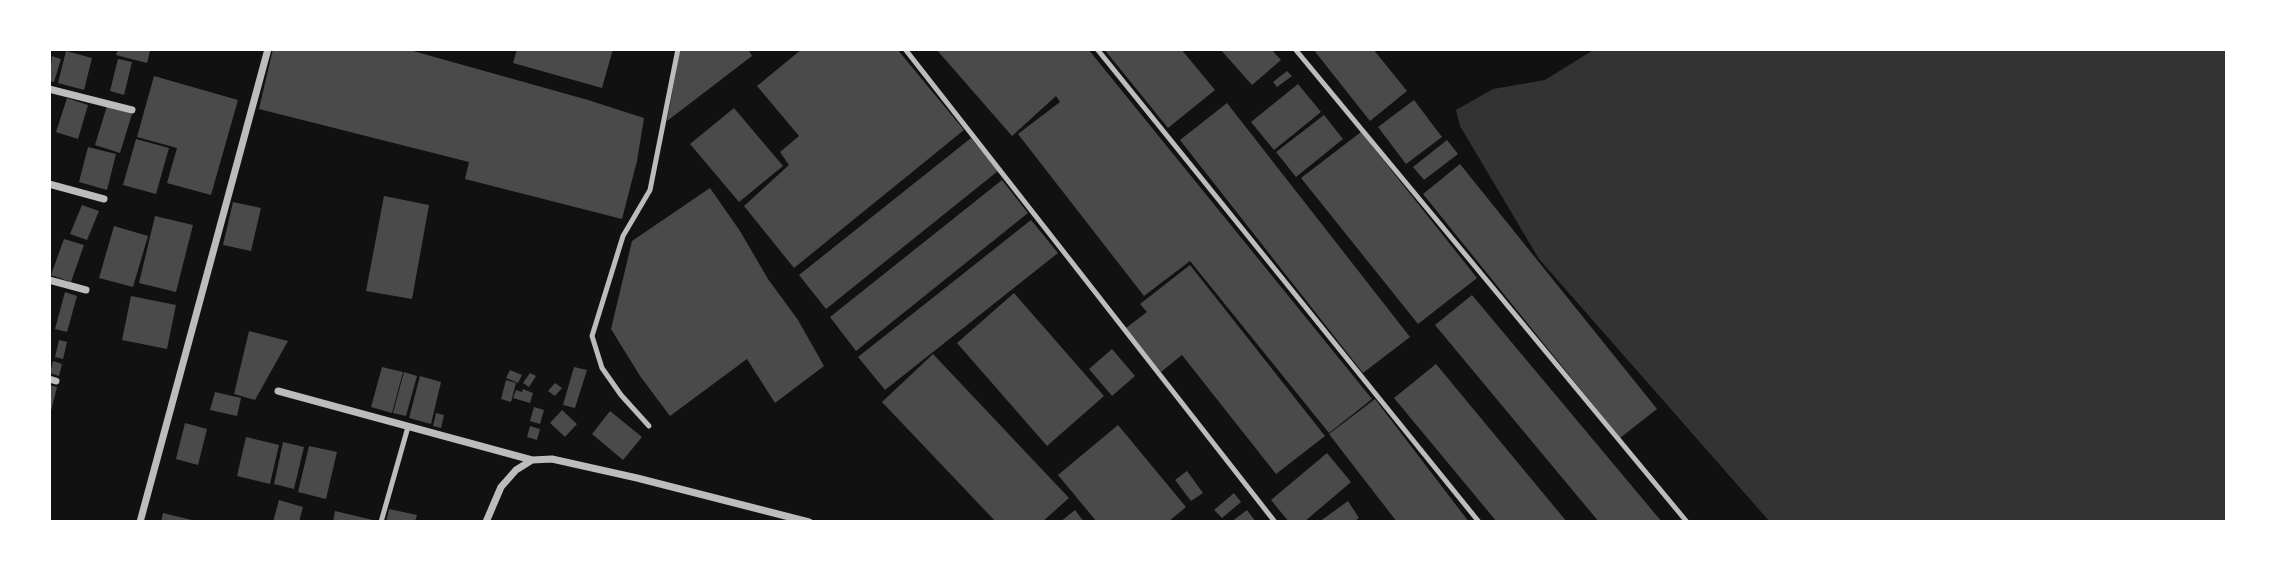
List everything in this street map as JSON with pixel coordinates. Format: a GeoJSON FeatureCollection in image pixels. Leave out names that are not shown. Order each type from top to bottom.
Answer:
{"type":"FeatureCollection","features":[{"type":"Feature","properties":{"kind":"street"},"geometry":{"type":"LineString","coordinates":[[140,522],[268,49]]}},
{"type":"Feature","properties":{"kind":"street"},"geometry":{"type":"LineString","coordinates":[[49,89],[132,110]]}},
{"type":"Feature","properties":{"kind":"street"},"geometry":{"type":"LineString","coordinates":[[49,184],[104,199]]}},
{"type":"Feature","properties":{"kind":"street"},"geometry":{"type":"LineString","coordinates":[[49,280],[86,290]]}},
{"type":"Feature","properties":{"kind":"street"},"geometry":{"type":"LineString","coordinates":[[278,391],[532,460],[577,464],[809,522]]}},
{"type":"Feature","properties":{"kind":"street"},"geometry":{"type":"LineString","coordinates":[[486,522],[500,487],[516,470],[532,460]]}},
{"type":"Feature","properties":{"kind":"lane"},"geometry":{"type":"LineString","coordinates":[[649,426],[621,396],[601,368],[592,336],[623,236],[650,190],[678,49]]}},
{"type":"Feature","properties":{"kind":"lane"},"geometry":{"type":"LineString","coordinates":[[905,49],[1275,522]]}},
{"type":"Feature","properties":{"kind":"lane"},"geometry":{"type":"LineString","coordinates":[[1097,49],[1479,522]]}},
{"type":"Feature","properties":{"kind":"lane"},"geometry":{"type":"LineString","coordinates":[[1295,49],[1687,522]]}},
{"type":"Feature","properties":{"kind":"lane"},"geometry":{"type":"LineString","coordinates":[[381,522],[408,426]]}},
{"type":"Feature","properties":{"kind":"shaded area"},"geometry":{"type":"Polygon","coordinates":[[[1595,49],[2227,49],[2227,522],[1770,522],[1539,259],[1460,126],[1456,110],[1493,89],[1545,80],[1595,49]]]}},
{"type":"Feature","properties":{"kind":"building"},"geometry":{"type":"Polygon","coordinates":[[[118,49],[150,51],[147,63],[116,55],[118,49]]]}},
{"type":"Feature","properties":{"kind":"building"},"geometry":{"type":"Polygon","coordinates":[[[273,49],[406,49],[644,118],[637,161],[622,219],[465,179],[469,162],[259,109],[273,49]]]}},
{"type":"Feature","properties":{"kind":"building"},"geometry":{"type":"Polygon","coordinates":[[[517,49],[613,49],[602,88],[513,63],[517,49]]]}},
{"type":"Feature","properties":{"kind":"building"},"geometry":{"type":"Polygon","coordinates":[[[680,49],[748,49],[752,56],[667,121],[680,49]]]}},
{"type":"Feature","properties":{"kind":"building"},"geometry":{"type":"Polygon","coordinates":[[[802,49],[897,49],[964,130],[794,268],[744,206],[789,165],[780,152],[799,136],[757,86],[802,49]]]}},
{"type":"Feature","properties":{"kind":"building"},"geometry":{"type":"Polygon","coordinates":[[[936,49],[1088,49],[1372,399],[1329,433],[1190,261],[1144,296],[1018,134],[1060,102],[1056,96],[1012,136],[936,49]]]}},
{"type":"Feature","properties":{"kind":"building"},"geometry":{"type":"Polygon","coordinates":[[[1104,49],[1181,49],[1215,90],[1168,128],[1104,49]]]}},
{"type":"Feature","properties":{"kind":"building"},"geometry":{"type":"Polygon","coordinates":[[[1220,49],[1271,49],[1281,60],[1252,85],[1220,49]]]}},
{"type":"Feature","properties":{"kind":"building"},"geometry":{"type":"Polygon","coordinates":[[[1313,49],[1373,49],[1407,91],[1370,121],[1313,49]]]}},
{"type":"Feature","properties":{"kind":"building"},"geometry":{"type":"Polygon","coordinates":[[[66,51],[92,58],[84,90],[58,83],[66,51]]]}},
{"type":"Feature","properties":{"kind":"building"},"geometry":{"type":"Polygon","coordinates":[[[52,56],[61,59],[54,82],[49,81],[52,56]]]}},
{"type":"Feature","properties":{"kind":"building"},"geometry":{"type":"Polygon","coordinates":[[[118,59],[132,62],[124,95],[110,91],[118,59]]]}},
{"type":"Feature","properties":{"kind":"building"},"geometry":{"type":"Polygon","coordinates":[[[1287,71],[1292,76],[1277,87],[1273,82],[1287,71]]]}},
{"type":"Feature","properties":{"kind":"building"},"geometry":{"type":"Polygon","coordinates":[[[154,76],[238,100],[211,195],[167,183],[177,148],[137,137],[154,76]]]}},
{"type":"Feature","properties":{"kind":"building"},"geometry":{"type":"Polygon","coordinates":[[[1298,84],[1321,112],[1274,150],[1251,122],[1298,84]]]}},
{"type":"Feature","properties":{"kind":"building"},"geometry":{"type":"Polygon","coordinates":[[[67,98],[88,105],[78,139],[56,132],[67,98]]]}},
{"type":"Feature","properties":{"kind":"building"},"geometry":{"type":"Polygon","coordinates":[[[1414,100],[1442,137],[1406,164],[1378,127],[1414,100]]]}},
{"type":"Feature","properties":{"kind":"building"},"geometry":{"type":"Polygon","coordinates":[[[1227,103],[1410,337],[1363,373],[1180,140],[1227,103]]]}},
{"type":"Feature","properties":{"kind":"building"},"geometry":{"type":"Polygon","coordinates":[[[107,106],[132,114],[120,153],[95,145],[107,106]]]}},
{"type":"Feature","properties":{"kind":"building"},"geometry":{"type":"Polygon","coordinates":[[[734,108],[783,166],[739,202],[690,144],[734,108]]]}},
{"type":"Feature","properties":{"kind":"building"},"geometry":{"type":"Polygon","coordinates":[[[1324,115],[1343,139],[1296,177],[1276,152],[1324,115]]]}},
{"type":"Feature","properties":{"kind":"building"},"geometry":{"type":"Polygon","coordinates":[[[1361,132],[1477,278],[1418,324],[1301,178],[1361,132]]]}},
{"type":"Feature","properties":{"kind":"building"},"geometry":{"type":"Polygon","coordinates":[[[971,138],[998,171],[826,309],[799,275],[971,138]]]}},
{"type":"Feature","properties":{"kind":"building"},"geometry":{"type":"Polygon","coordinates":[[[136,139],[169,148],[156,194],[123,185],[136,139]]]}},
{"type":"Feature","properties":{"kind":"building"},"geometry":{"type":"Polygon","coordinates":[[[1447,140],[1458,154],[1424,180],[1413,167],[1447,140]]]}},
{"type":"Feature","properties":{"kind":"building"},"geometry":{"type":"Polygon","coordinates":[[[88,147],[116,154],[107,190],[79,182],[88,147]]]}},
{"type":"Feature","properties":{"kind":"building"},"geometry":{"type":"Polygon","coordinates":[[[1460,164],[1657,409],[1620,438],[1423,194],[1460,164]]]}},
{"type":"Feature","properties":{"kind":"building"},"geometry":{"type":"Polygon","coordinates":[[[1002,180],[1028,213],[856,351],[830,317],[1002,180]]]}},
{"type":"Feature","properties":{"kind":"building"},"geometry":{"type":"Polygon","coordinates":[[[710,188],[740,231],[768,279],[798,320],[824,366],[775,403],[747,359],[670,416],[640,376],[611,329],[632,241],[710,188]]]}},
{"type":"Feature","properties":{"kind":"building"},"geometry":{"type":"Polygon","coordinates":[[[384,196],[429,205],[412,299],[366,291],[384,196]]]}},
{"type":"Feature","properties":{"kind":"building"},"geometry":{"type":"Polygon","coordinates":[[[233,202],[261,208],[251,251],[223,245],[233,202]]]}},
{"type":"Feature","properties":{"kind":"building"},"geometry":{"type":"Polygon","coordinates":[[[82,205],[99,211],[87,240],[70,234],[82,205]]]}},
{"type":"Feature","properties":{"kind":"building"},"geometry":{"type":"Polygon","coordinates":[[[155,216],[193,225],[176,292],[139,283],[155,216]]]}},
{"type":"Feature","properties":{"kind":"building"},"geometry":{"type":"Polygon","coordinates":[[[1031,220],[1058,253],[885,390],[858,357],[1031,220]]]}},
{"type":"Feature","properties":{"kind":"building"},"geometry":{"type":"Polygon","coordinates":[[[114,226],[148,236],[133,287],[99,278],[114,226]]]}},
{"type":"Feature","properties":{"kind":"building"},"geometry":{"type":"Polygon","coordinates":[[[64,239],[84,245],[71,282],[51,275],[64,239]]]}},
{"type":"Feature","properties":{"kind":"building"},"geometry":{"type":"Polygon","coordinates":[[[1190,265],[1325,436],[1276,474],[1182,355],[1161,372],[1126,328],[1147,312],[1140,304],[1190,265]]]}},
{"type":"Feature","properties":{"kind":"building"},"geometry":{"type":"Polygon","coordinates":[[[65,292],[77,296],[67,332],[55,329],[65,292]]]}},
{"type":"Feature","properties":{"kind":"building"},"geometry":{"type":"Polygon","coordinates":[[[1014,293],[1104,396],[1047,446],[957,343],[1014,293]]]}},
{"type":"Feature","properties":{"kind":"building"},"geometry":{"type":"Polygon","coordinates":[[[1472,295],[1662,522],[1599,522],[1435,325],[1472,295]]]}},
{"type":"Feature","properties":{"kind":"building"},"geometry":{"type":"Polygon","coordinates":[[[131,296],[176,305],[167,349],[122,340],[131,296]]]}},
{"type":"Feature","properties":{"kind":"building"},"geometry":{"type":"Polygon","coordinates":[[[249,331],[288,341],[255,400],[234,394],[249,331]]]}},
{"type":"Feature","properties":{"kind":"building"},"geometry":{"type":"Polygon","coordinates":[[[59,340],[67,342],[63,359],[55,357],[59,340]]]}},
{"type":"Feature","properties":{"kind":"building"},"geometry":{"type":"Polygon","coordinates":[[[1112,349],[1135,376],[1112,396],[1089,369],[1112,349]]]}},
{"type":"Feature","properties":{"kind":"building"},"geometry":{"type":"Polygon","coordinates":[[[933,354],[1069,498],[1042,522],[996,522],[882,402],[933,354]]]}},
{"type":"Feature","properties":{"kind":"building"},"geometry":{"type":"Polygon","coordinates":[[[53,361],[62,364],[59,376],[50,373],[53,361]]]}},
{"type":"Feature","properties":{"kind":"building"},"geometry":{"type":"Polygon","coordinates":[[[1436,364],[1567,522],[1497,522],[1394,398],[1436,364]]]}},
{"type":"Feature","properties":{"kind":"building"},"geometry":{"type":"Polygon","coordinates":[[[382,367],[403,372],[392,413],[371,407],[382,367]]]}},
{"type":"Feature","properties":{"kind":"building"},"geometry":{"type":"Polygon","coordinates":[[[574,367],[587,370],[575,408],[563,405],[574,367]]]}},
{"type":"Feature","properties":{"kind":"building"},"geometry":{"type":"Polygon","coordinates":[[[510,370],[522,375],[518,383],[506,378],[510,370]]]}},
{"type":"Feature","properties":{"kind":"building"},"geometry":{"type":"Polygon","coordinates":[[[404,372],[417,376],[406,416],[393,413],[404,372]]]}},
{"type":"Feature","properties":{"kind":"building"},"geometry":{"type":"Polygon","coordinates":[[[530,373],[536,376],[529,387],[523,383],[530,373]]]}},
{"type":"Feature","properties":{"kind":"building"},"geometry":{"type":"Polygon","coordinates":[[[420,376],[441,382],[431,424],[409,418],[420,376]]]}},
{"type":"Feature","properties":{"kind":"building"},"geometry":{"type":"Polygon","coordinates":[[[506,380],[516,383],[511,402],[501,399],[506,380]]]}},
{"type":"Feature","properties":{"kind":"building"},"geometry":{"type":"Polygon","coordinates":[[[555,383],[562,388],[555,396],[548,391],[555,383]]]}},
{"type":"Feature","properties":{"kind":"building"},"geometry":{"type":"Polygon","coordinates":[[[49,385],[57,387],[50,415],[49,415],[49,385]]]}},
{"type":"Feature","properties":{"kind":"building"},"geometry":{"type":"Polygon","coordinates":[[[523,389],[533,393],[530,403],[513,398],[516,390],[522,392],[523,389]]]}},
{"type":"Feature","properties":{"kind":"building"},"geometry":{"type":"Polygon","coordinates":[[[215,392],[241,398],[237,416],[210,410],[215,392]]]}},
{"type":"Feature","properties":{"kind":"building"},"geometry":{"type":"Polygon","coordinates":[[[1375,399],[1469,522],[1397,522],[1329,434],[1375,399]]]}},
{"type":"Feature","properties":{"kind":"building"},"geometry":{"type":"Polygon","coordinates":[[[534,407],[544,410],[540,424],[530,421],[534,407]]]}},
{"type":"Feature","properties":{"kind":"building"},"geometry":{"type":"Polygon","coordinates":[[[562,410],[577,424],[565,437],[550,423],[562,410]]]}},
{"type":"Feature","properties":{"kind":"building"},"geometry":{"type":"Polygon","coordinates":[[[610,411],[642,437],[623,460],[592,434],[610,411]]]}},
{"type":"Feature","properties":{"kind":"building"},"geometry":{"type":"Polygon","coordinates":[[[436,413],[444,415],[441,428],[433,426],[436,413]]]}},
{"type":"Feature","properties":{"kind":"building"},"geometry":{"type":"Polygon","coordinates":[[[185,423],[207,429],[198,465],[176,459],[185,423]]]}},
{"type":"Feature","properties":{"kind":"building"},"geometry":{"type":"Polygon","coordinates":[[[1118,425],[1186,507],[1168,522],[1097,522],[1058,475],[1118,425]]]}},
{"type":"Feature","properties":{"kind":"building"},"geometry":{"type":"Polygon","coordinates":[[[530,426],[540,429],[537,440],[527,437],[530,426]]]}},
{"type":"Feature","properties":{"kind":"building"},"geometry":{"type":"Polygon","coordinates":[[[246,437],[279,445],[270,484],[237,476],[246,437]]]}},
{"type":"Feature","properties":{"kind":"building"},"geometry":{"type":"Polygon","coordinates":[[[283,442],[304,447],[294,489],[274,484],[283,442]]]}},
{"type":"Feature","properties":{"kind":"building"},"geometry":{"type":"Polygon","coordinates":[[[309,446],[337,452],[326,499],[298,492],[309,446]]]}},
{"type":"Feature","properties":{"kind":"building"},"geometry":{"type":"Polygon","coordinates":[[[1327,453],[1351,482],[1304,522],[1289,522],[1271,500],[1327,453]]]}},
{"type":"Feature","properties":{"kind":"building"},"geometry":{"type":"Polygon","coordinates":[[[1187,471],[1203,493],[1191,501],[1175,480],[1187,471]]]}},
{"type":"Feature","properties":{"kind":"building"},"geometry":{"type":"Polygon","coordinates":[[[1234,493],[1241,502],[1222,518],[1214,510],[1234,493]]]}},
{"type":"Feature","properties":{"kind":"building"},"geometry":{"type":"Polygon","coordinates":[[[279,500],[303,507],[299,522],[273,522],[279,500]]]}},
{"type":"Feature","properties":{"kind":"building"},"geometry":{"type":"Polygon","coordinates":[[[1348,501],[1359,518],[1353,522],[1319,522],[1348,501]]]}},
{"type":"Feature","properties":{"kind":"building"},"geometry":{"type":"Polygon","coordinates":[[[389,509],[417,515],[415,522],[386,522],[389,509]]]}},
{"type":"Feature","properties":{"kind":"building"},"geometry":{"type":"Polygon","coordinates":[[[1075,510],[1084,522],[1060,522],[1075,510]]]}},
{"type":"Feature","properties":{"kind":"building"},"geometry":{"type":"Polygon","coordinates":[[[1247,510],[1256,522],[1231,522],[1247,510]]]}},
{"type":"Feature","properties":{"kind":"building"},"geometry":{"type":"Polygon","coordinates":[[[335,511],[377,521],[333,522],[335,511]]]}},
{"type":"Feature","properties":{"kind":"building"},"geometry":{"type":"Polygon","coordinates":[[[163,513],[196,521],[196,522],[161,522],[163,513]]]}}]}
